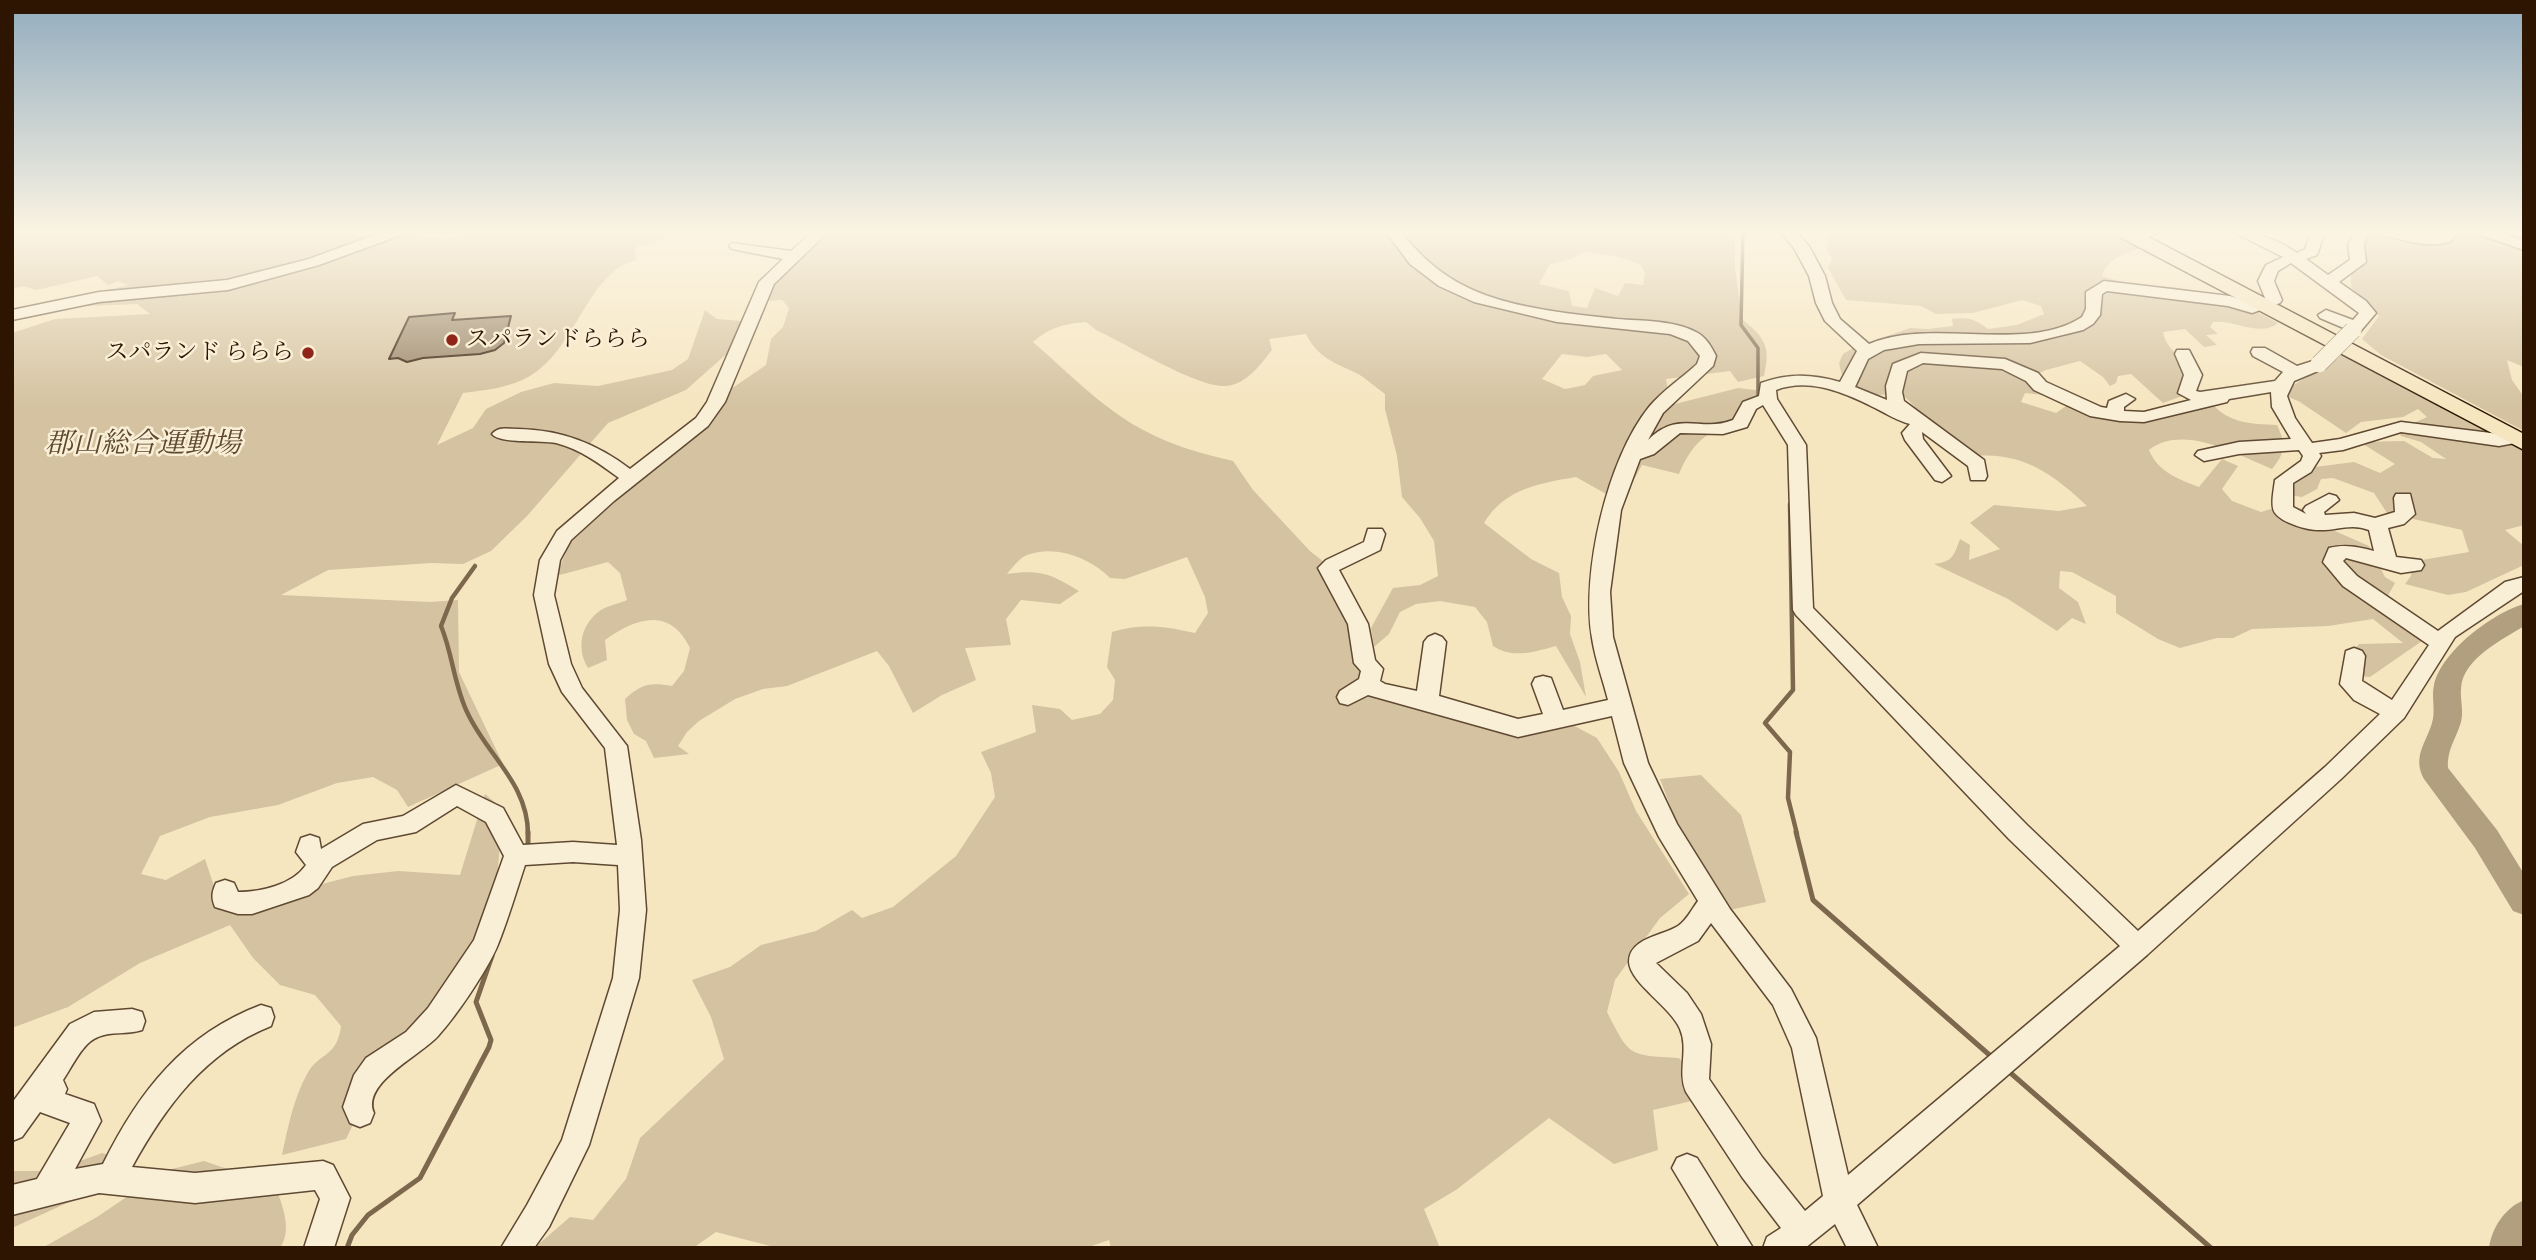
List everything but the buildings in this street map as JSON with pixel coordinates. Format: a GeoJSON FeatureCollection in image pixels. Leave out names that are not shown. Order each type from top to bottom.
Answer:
{"type":"FeatureCollection","features":[{"type":"Feature","properties":{"kind":"main road"},"geometry":{"type":"LineString","coordinates":[[2240,291],[2519,440]]}},
{"type":"Feature","properties":{"kind":"street"},"geometry":{"type":"LineString","coordinates":[[12,315],[99,297],[166,291]]}},
{"type":"Feature","properties":{"kind":"street"},"geometry":{"type":"LineString","coordinates":[[516,1248],[538,1216],[575,1145],[626,978],[633,910],[630,857],[616,746],[573,692],[560,664],[544,595],[550,560],[564,536],[702,422],[716,402],[763,291]]}},
{"type":"Feature","properties":{"kind":"street"},"geometry":{"type":"LineString","coordinates":[[1458,291],[1528,311],[1671,329],[1695,337],[1708,356],[1704,366],[1656,410],[1622,478],[1611,510],[1600,592],[1602,637],[1636,763],[1662,819],[1712,902],[1774,986],[1802,1038],[1815,1082],[1839,1202],[1863,1248]]}},
{"type":"Feature","properties":{"kind":"street"},"geometry":{"type":"LineString","coordinates":[[1821,291],[1833,320],[1867,351]]}},
{"type":"Feature","properties":{"kind":"street"},"geometry":{"type":"LineString","coordinates":[[1845,388],[1851,382],[1853,369],[1867,351],[1896,342],[1939,338],[2034,338],[2088,321],[2095,310],[2096,291]]}},
{"type":"Feature","properties":{"kind":"street"},"geometry":{"type":"LineString","coordinates":[[2147,291],[2230,300],[2252,308],[2274,300],[2270,291]]}},
{"type":"Feature","properties":{"kind":"street"},"geometry":{"type":"LineString","coordinates":[[2041,400],[2116,415],[2144,417],[2255,383],[2289,379],[2319,364],[2368,313],[2341,291]]}},
{"type":"Feature","properties":{"kind":"street"},"geometry":{"type":"LineString","coordinates":[[2326,315],[2354,329]]}},
{"type":"Feature","properties":{"kind":"street"},"geometry":{"type":"LineString","coordinates":[[2259,352],[2289,379]]}},
{"type":"Feature","properties":{"kind":"street"},"geometry":{"type":"LineString","coordinates":[[2183,354],[2193,375],[2187,393],[2198,397],[2220,395]]}},
{"type":"Feature","properties":{"kind":"street"},"geometry":{"type":"LineString","coordinates":[[1915,426],[1893,399],[1899,368],[1921,358],[2005,364],[2032,377],[2040,386],[2090,410]]}},
{"type":"Feature","properties":{"kind":"street"},"geometry":{"type":"LineString","coordinates":[[2289,379],[2279,403],[2292,432],[2312,456],[2297,475],[2284,480],[2283,510],[2293,518],[2320,524],[2353,519],[2368,520],[2376,524],[2397,520],[2405,514],[2403,498]]}},
{"type":"Feature","properties":{"kind":"street"},"geometry":{"type":"LineString","coordinates":[[1983,474],[1915,426],[1845,388],[1794,380],[1775,382],[1767,387],[1768,399],[1797,445],[1803,610],[2018,832],[2138,947]]}},
{"type":"Feature","properties":{"kind":"street"},"geometry":{"type":"LineString","coordinates":[[1635,454],[1646,453],[1667,432],[1676,428],[1712,431],[1731,428],[1741,423],[1746,407],[1752,402],[1768,399]]}},
{"type":"Feature","properties":{"kind":"street"},"geometry":{"type":"LineString","coordinates":[[2116,415],[2115,405],[2126,399]]}},
{"type":"Feature","properties":{"kind":"street"},"geometry":{"type":"LineString","coordinates":[[1915,426],[1911,433],[1914,440],[1941,476]]}},
{"type":"Feature","properties":{"kind":"street"},"geometry":{"type":"LineString","coordinates":[[2204,455],[2239,448],[2343,444],[2373,432],[2401,427],[2499,440],[2519,440]]}},
{"type":"Feature","properties":{"kind":"street"},"geometry":{"type":"LineString","coordinates":[[500,434],[538,434],[591,449],[631,479]]}},
{"type":"Feature","properties":{"kind":"street"},"geometry":{"type":"LineString","coordinates":[[2320,524],[2312,510],[2329,500]]}},
{"type":"Feature","properties":{"kind":"street"},"geometry":{"type":"LineString","coordinates":[[2376,524],[2386,557],[2382,559]]}},
{"type":"Feature","properties":{"kind":"street"},"geometry":{"type":"LineString","coordinates":[[1348,697],[1369,683],[1371,669],[1365,663],[1358,624],[1328,568],[1339,560],[1368,549],[1373,545],[1375,534]]}},
{"type":"Feature","properties":{"kind":"street"},"geometry":{"type":"LineString","coordinates":[[2414,565],[2401,566],[2346,551],[2336,554],[2333,562],[2350,581],[2441,643]]}},
{"type":"Feature","properties":{"kind":"street"},"geometry":{"type":"LineString","coordinates":[[1712,902],[1689,933],[1647,952],[1642,958],[1643,968],[1670,990],[1684,1011],[1697,1041],[1693,1067],[1696,1083],[1752,1167],[1790,1239],[1839,1202],[2138,947],[2333,773],[2396,712],[2448,632],[2512,587],[2524,584]]}},
{"type":"Feature","properties":{"kind":"street"},"geometry":{"type":"LineString","coordinates":[[1427,701],[1435,642]]}},
{"type":"Feature","properties":{"kind":"street"},"geometry":{"type":"LineString","coordinates":[[2354,656],[2351,684],[2362,694],[2396,712]]}},
{"type":"Feature","properties":{"kind":"street"},"geometry":{"type":"LineString","coordinates":[[1369,683],[1378,691],[1427,701],[1517,728],[1619,706]]}},
{"type":"Feature","properties":{"kind":"street"},"geometry":{"type":"LineString","coordinates":[[1543,684],[1556,720]]}},
{"type":"Feature","properties":{"kind":"street"},"geometry":{"type":"LineString","coordinates":[[225,890],[224,899],[238,903],[277,896],[300,888],[309,881],[316,852],[372,831],[408,825],[456,794],[495,815],[516,856],[485,945],[439,1017],[416,1041],[376,1067],[364,1084],[357,1107],[360,1113]]}},
{"type":"Feature","properties":{"kind":"street"},"geometry":{"type":"LineString","coordinates":[[516,856],[574,850],[602,851],[630,857]]}},
{"type":"Feature","properties":{"kind":"street"},"geometry":{"type":"LineString","coordinates":[[111,1179],[122,1154],[184,1065],[215,1039],[249,1020],[261,1017]]}},
{"type":"Feature","properties":{"kind":"street"},"geometry":{"type":"LineString","coordinates":[[12,1127],[80,1033],[94,1024],[132,1021]]}},
{"type":"Feature","properties":{"kind":"street"},"geometry":{"type":"LineString","coordinates":[[45,1193],[87,1121],[84,1114],[48,1102],[53,1089]]}},
{"type":"Feature","properties":{"kind":"street"},"geometry":{"type":"LineString","coordinates":[[1687,1168],[1738,1248]]}},
{"type":"Feature","properties":{"kind":"street"},"geometry":{"type":"LineString","coordinates":[[12,1200],[99,1178],[195,1188],[323,1175],[335,1198],[319,1248]]}},
{"type":"Feature","properties":{"kind":"green space","name":"郡山総合運動場"},"geometry":{"type":"Polygon","coordinates":[[[104,291],[597,291],[556,352],[530,376],[497,388],[463,393],[437,445],[473,428],[486,409],[521,392],[554,383],[598,386],[672,370],[688,359],[705,310],[717,319],[742,321],[731,350],[686,390],[608,423],[527,516],[491,551],[463,564],[431,563],[328,570],[281,595],[430,602],[458,600],[459,672],[503,764],[408,807],[397,790],[373,777],[337,783],[278,805],[210,817],[160,836],[141,874],[166,880],[205,859],[222,910],[353,876],[398,871],[460,875],[485,794],[504,810],[491,930],[478,976],[467,998],[451,1017],[380,1075],[346,1139],[282,1155],[302,1084],[312,1067],[336,1044],[341,1026],[315,995],[280,985],[253,958],[230,925],[140,963],[68,1007],[12,1028],[12,333],[55,319],[150,314],[137,304],[67,307],[79,297],[104,291]]]}},
{"type":"Feature","properties":{"kind":"green space"},"geometry":{"type":"Polygon","coordinates":[[[772,291],[1568,291],[1572,306],[1587,308],[1594,291],[1618,296],[1621,291],[1738,291],[1742,319],[1764,343],[1767,357],[1764,376],[1738,382],[1730,371],[1666,379],[1671,405],[1738,388],[1764,391],[1752,420],[1726,426],[1706,436],[1691,451],[1679,474],[1642,465],[1630,487],[1615,499],[1576,477],[1563,479],[1536,485],[1512,495],[1492,512],[1484,523],[1531,559],[1559,573],[1562,597],[1571,616],[1570,634],[1580,662],[1586,697],[1556,646],[1524,653],[1501,650],[1493,646],[1487,622],[1475,607],[1440,601],[1416,604],[1400,612],[1389,634],[1374,647],[1371,628],[1393,588],[1420,585],[1438,576],[1434,541],[1420,518],[1402,497],[1397,456],[1385,409],[1385,394],[1361,376],[1322,354],[1306,334],[1269,339],[1272,350],[1258,367],[1247,378],[1226,386],[1213,385],[1180,373],[1096,330],[1086,322],[1058,327],[1033,342],[1088,391],[1132,423],[1178,445],[1233,461],[1253,490],[1310,551],[1334,570],[1370,674],[1395,694],[1495,726],[1556,716],[1597,738],[1619,772],[1636,811],[1689,894],[1660,918],[1615,980],[1607,1012],[1626,1046],[1632,1051],[1649,1056],[1679,1058],[1709,1097],[1653,1110],[1658,1150],[1614,1164],[1549,1118],[1456,1190],[1424,1209],[1440,1248],[1111,1248],[1109,1240],[1086,1248],[778,1248],[716,1232],[693,1248],[534,1248],[570,1217],[593,1220],[626,1179],[640,1138],[724,1059],[711,1017],[692,980],[730,967],[761,945],[816,931],[852,910],[862,918],[893,907],[956,856],[995,797],[991,773],[981,752],[1036,732],[1032,705],[1060,709],[1072,720],[1100,714],[1113,700],[1115,680],[1107,667],[1112,632],[1153,626],[1195,633],[1208,613],[1205,597],[1187,557],[1125,579],[1110,578],[1093,564],[1072,555],[1038,552],[1021,558],[1007,574],[1045,574],[1079,591],[1060,604],[1021,600],[1006,619],[1011,645],[965,648],[976,680],[942,695],[913,713],[889,666],[877,651],[787,686],[763,689],[735,699],[699,721],[687,732],[678,746],[689,754],[654,758],[646,741],[634,734],[627,720],[625,699],[646,685],[672,686],[684,671],[690,648],[673,626],[663,621],[641,622],[605,640],[607,660],[588,668],[582,654],[584,632],[591,619],[600,611],[627,600],[620,573],[608,562],[556,576],[572,538],[627,487],[690,442],[710,420],[728,391],[766,365],[771,339],[783,327],[789,308],[782,300],[766,301],[772,291]],[[1562,354],[1542,379],[1565,389],[1585,385],[1593,376],[1622,370],[1606,354],[1587,357],[1562,354]]]}},
{"type":"Feature","properties":{"kind":"green space"},"geometry":{"type":"Polygon","coordinates":[[[1841,291],[2197,291],[2225,295],[2278,323],[2263,329],[2213,322],[2210,327],[2218,334],[2206,335],[2217,345],[2204,347],[2185,329],[2163,332],[2171,348],[2193,371],[2199,390],[2163,403],[2131,374],[2118,376],[2116,383],[2110,386],[2103,377],[2080,361],[2036,375],[2061,397],[2025,393],[2021,402],[2056,413],[2069,404],[2083,409],[2164,415],[2210,401],[2231,418],[2249,423],[2277,425],[2283,448],[2272,469],[2227,450],[2194,440],[2163,442],[2149,450],[2163,469],[2176,478],[2199,487],[2222,459],[2238,466],[2222,489],[2232,501],[2261,512],[2287,504],[2314,513],[2328,528],[2369,546],[2385,577],[2395,583],[2386,599],[2435,632],[2370,677],[2347,675],[2347,659],[2359,644],[2403,643],[2373,619],[2328,626],[2252,629],[2233,638],[2217,638],[2180,648],[2158,639],[2116,613],[2116,596],[2072,572],[2060,571],[2059,588],[2078,602],[2086,624],[2072,618],[2057,631],[2008,599],[1934,564],[1945,562],[1952,557],[1960,539],[1970,545],[1969,560],[2000,549],[1970,523],[1994,505],[2059,511],[2087,506],[2062,484],[2036,467],[2008,458],[1975,456],[1931,423],[1902,394],[1873,395],[1844,384],[1839,363],[1843,354],[1853,348],[1910,328],[1953,326],[1952,319],[1963,318],[1988,329],[2017,325],[2044,314],[2041,306],[2022,300],[1973,313],[1936,314],[1921,306],[1846,300],[1841,291]]]}},
{"type":"Feature","properties":{"kind":"green space"},"geometry":{"type":"Polygon","coordinates":[[[2355,291],[2524,291],[2524,367],[2507,360],[2512,380],[2524,397],[2524,431],[2381,355],[2362,339],[2379,316],[2355,291]]]}},
{"type":"Feature","properties":{"kind":"green space"},"geometry":{"type":"Polygon","coordinates":[[[2345,351],[2524,449],[2524,525],[2505,530],[2524,546],[2524,565],[2466,592],[2448,595],[2405,584],[2411,576],[2410,562],[2469,552],[2462,530],[2387,513],[2374,493],[2333,478],[2321,479],[2317,489],[2302,497],[2282,494],[2307,468],[2354,462],[2380,473],[2395,464],[2360,442],[2404,441],[2433,458],[2446,459],[2421,442],[2401,436],[2395,425],[2414,423],[2427,417],[2418,409],[2403,417],[2361,422],[2346,433],[2300,402],[2280,393],[2337,359],[2345,351]]]}},
{"type":"Feature","properties":{"kind":"green space"},"geometry":{"type":"Polygon","coordinates":[[[1701,775],[1741,815],[1766,902],[1730,910],[1679,829],[1660,779],[1701,775]]]}},
{"type":"Feature","properties":{"kind":"green space"},"geometry":{"type":"Polygon","coordinates":[[[102,1153],[134,1162],[109,1184],[12,1228],[12,1171],[52,1171],[102,1153]]]}},
{"type":"Feature","properties":{"kind":"green space"},"geometry":{"type":"Polygon","coordinates":[[[204,1161],[233,1171],[272,1179],[286,1223],[286,1232],[280,1248],[42,1248],[131,1194],[148,1175],[204,1161]]]}},
{"type":"Feature","properties":{"kind":"waterway"},"geometry":{"type":"LineString","coordinates":[[1742,291],[1741,325],[1758,348],[1758,398]]}},
{"type":"Feature","properties":{"kind":"waterway"},"geometry":{"type":"LineString","coordinates":[[1790,504],[1793,690],[1765,723],[1790,752],[1788,798],[1797,834]]}},
{"type":"Feature","properties":{"kind":"waterway"},"geometry":{"type":"LineString","coordinates":[[475,566],[452,598],[441,626],[463,703],[476,729],[514,785],[526,816],[528,834]]}},
{"type":"Feature","properties":{"kind":"waterway"},"geometry":{"type":"LineString","coordinates":[[2524,613],[2466,654],[2450,675],[2447,687],[2448,715],[2433,760],[2434,771],[2486,839],[2524,902]]}},
{"type":"Feature","properties":{"kind":"waterway"},"geometry":{"type":"LineString","coordinates":[[1796,832],[1813,900],[1994,1059]]}},
{"type":"Feature","properties":{"kind":"waterway"},"geometry":{"type":"LineString","coordinates":[[528,834],[528,846]]}},
{"type":"Feature","properties":{"kind":"waterway"},"geometry":{"type":"LineString","coordinates":[[347,1248],[352,1235],[368,1215],[420,1178],[489,1047],[491,1040],[476,1002],[492,956]]}},
{"type":"Feature","properties":{"kind":"waterway"},"geometry":{"type":"LineString","coordinates":[[2006,1069],[2211,1248]]}},
{"type":"Feature","properties":{"kind":"waterway"},"geometry":{"type":"LineString","coordinates":[[2508,1248],[2509,1241],[2524,1219]]}},
{"type":"Feature","properties":{"kind":"place","name":"スパランドららら"},"geometry":{"type":"Point","coordinates":[452,340]}},
{"type":"Feature","properties":{"kind":"place","name":"スパランド ららら"},"geometry":{"type":"Point","coordinates":[308,353]}}]}
